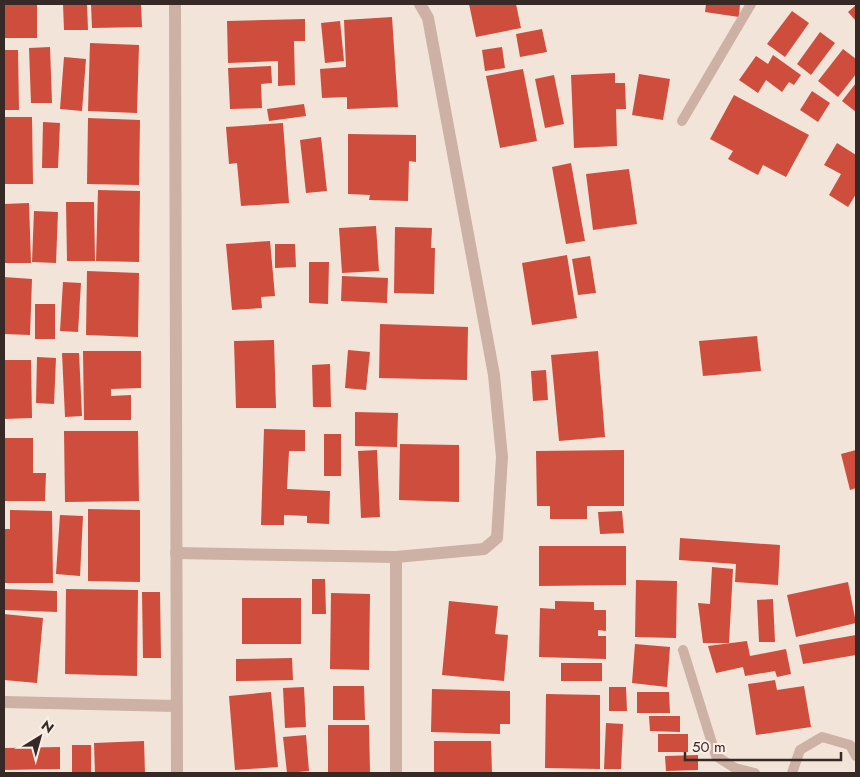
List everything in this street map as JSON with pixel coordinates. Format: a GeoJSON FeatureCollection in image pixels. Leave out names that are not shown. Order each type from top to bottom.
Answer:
{"type":"FeatureCollection","features":[{"type":"Feature","properties":{"kind":"street"},"geometry":{"type":"LineString","coordinates":[[175,4],[177,773]]}},
{"type":"Feature","properties":{"kind":"street"},"geometry":{"type":"LineString","coordinates":[[176,553],[396,557],[484,549],[497,538],[502,457],[494,375],[473,252],[428,18],[420,4]]}},
{"type":"Feature","properties":{"kind":"street"},"geometry":{"type":"LineString","coordinates":[[396,557],[396,773]]}},
{"type":"Feature","properties":{"kind":"street"},"geometry":{"type":"LineString","coordinates":[[4,702],[176,706]]}},
{"type":"Feature","properties":{"kind":"lane"},"geometry":{"type":"LineString","coordinates":[[682,121],[751,4]]}},
{"type":"Feature","properties":{"kind":"lane"},"geometry":{"type":"LineString","coordinates":[[683,650],[716,756],[735,768],[755,773]]}},
{"type":"Feature","properties":{"kind":"lane"},"geometry":{"type":"LineString","coordinates":[[792,773],[800,750],[822,737],[853,744],[856,756]]}},
{"type":"Feature","properties":{"kind":"building"},"geometry":{"type":"Polygon","coordinates":[[[4,4],[37,4],[37,38],[4,38],[4,4]]]}},
{"type":"Feature","properties":{"kind":"building"},"geometry":{"type":"Polygon","coordinates":[[[63,4],[87,4],[88,30],[64,30],[63,4]]]}},
{"type":"Feature","properties":{"kind":"building"},"geometry":{"type":"Polygon","coordinates":[[[91,4],[141,4],[142,27],[92,28],[91,4]]]}},
{"type":"Feature","properties":{"kind":"building"},"geometry":{"type":"Polygon","coordinates":[[[469,4],[516,4],[521,28],[476,37],[469,4]]]}},
{"type":"Feature","properties":{"kind":"building"},"geometry":{"type":"Polygon","coordinates":[[[706,4],[740,4],[739,17],[705,12],[706,4]]]}},
{"type":"Feature","properties":{"kind":"building"},"geometry":{"type":"Polygon","coordinates":[[[856,5],[856,21],[848,12],[856,5]]]}},
{"type":"Feature","properties":{"kind":"building"},"geometry":{"type":"Polygon","coordinates":[[[792,11],[809,23],[785,57],[767,44],[792,11]]]}},
{"type":"Feature","properties":{"kind":"building"},"geometry":{"type":"Polygon","coordinates":[[[392,17],[398,107],[347,109],[347,97],[322,98],[320,69],[346,67],[344,20],[392,17]]]}},
{"type":"Feature","properties":{"kind":"building"},"geometry":{"type":"Polygon","coordinates":[[[305,19],[305,41],[294,41],[295,85],[278,86],[278,61],[228,63],[227,21],[305,19]]]}},
{"type":"Feature","properties":{"kind":"building"},"geometry":{"type":"Polygon","coordinates":[[[340,21],[344,61],[325,63],[321,23],[340,21]]]}},
{"type":"Feature","properties":{"kind":"building"},"geometry":{"type":"Polygon","coordinates":[[[542,29],[547,52],[520,57],[516,34],[542,29]]]}},
{"type":"Feature","properties":{"kind":"building"},"geometry":{"type":"Polygon","coordinates":[[[820,32],[835,43],[811,75],[797,64],[820,32]]]}},
{"type":"Feature","properties":{"kind":"building"},"geometry":{"type":"Polygon","coordinates":[[[90,43],[139,45],[137,113],[88,111],[90,43]]]}},
{"type":"Feature","properties":{"kind":"building"},"geometry":{"type":"Polygon","coordinates":[[[50,47],[52,103],[31,103],[29,48],[50,47]]]}},
{"type":"Feature","properties":{"kind":"building"},"geometry":{"type":"Polygon","coordinates":[[[502,47],[505,68],[485,71],[482,50],[502,47]]]}},
{"type":"Feature","properties":{"kind":"building"},"geometry":{"type":"Polygon","coordinates":[[[843,49],[856,59],[856,74],[838,97],[818,81],[843,49]]]}},
{"type":"Feature","properties":{"kind":"building"},"geometry":{"type":"Polygon","coordinates":[[[4,50],[18,50],[19,110],[4,110],[4,50]]]}},
{"type":"Feature","properties":{"kind":"building"},"geometry":{"type":"Polygon","coordinates":[[[773,55],[801,75],[794,85],[789,82],[782,92],[766,80],[758,93],[739,80],[756,56],[768,64],[773,55]]]}},
{"type":"Feature","properties":{"kind":"building"},"geometry":{"type":"Polygon","coordinates":[[[64,57],[86,59],[82,111],[60,109],[64,57]]]}},
{"type":"Feature","properties":{"kind":"building"},"geometry":{"type":"Polygon","coordinates":[[[271,66],[272,83],[261,84],[262,108],[230,109],[228,68],[271,66]]]}},
{"type":"Feature","properties":{"kind":"building"},"geometry":{"type":"Polygon","coordinates":[[[523,69],[537,141],[500,148],[486,76],[523,69]]]}},
{"type":"Feature","properties":{"kind":"building"},"geometry":{"type":"Polygon","coordinates":[[[615,73],[615,83],[625,83],[626,109],[616,109],[617,146],[574,148],[571,75],[615,73]]]}},
{"type":"Feature","properties":{"kind":"building"},"geometry":{"type":"Polygon","coordinates":[[[639,74],[670,79],[663,120],[632,115],[639,74]]]}},
{"type":"Feature","properties":{"kind":"building"},"geometry":{"type":"Polygon","coordinates":[[[554,75],[564,124],[545,128],[535,79],[554,75]]]}},
{"type":"Feature","properties":{"kind":"building"},"geometry":{"type":"Polygon","coordinates":[[[856,83],[856,112],[842,101],[856,83]]]}},
{"type":"Feature","properties":{"kind":"building"},"geometry":{"type":"Polygon","coordinates":[[[812,91],[830,103],[818,122],[800,110],[812,91]]]}},
{"type":"Feature","properties":{"kind":"building"},"geometry":{"type":"Polygon","coordinates":[[[734,95],[809,135],[786,177],[763,165],[758,175],[728,159],[733,151],[710,139],[734,95]]]}},
{"type":"Feature","properties":{"kind":"building"},"geometry":{"type":"Polygon","coordinates":[[[304,104],[306,116],[269,121],[267,109],[304,104]]]}},
{"type":"Feature","properties":{"kind":"building"},"geometry":{"type":"Polygon","coordinates":[[[4,117],[32,117],[33,184],[4,184],[4,117]]]}},
{"type":"Feature","properties":{"kind":"building"},"geometry":{"type":"Polygon","coordinates":[[[88,118],[140,120],[139,185],[87,184],[88,118]]]}},
{"type":"Feature","properties":{"kind":"building"},"geometry":{"type":"Polygon","coordinates":[[[43,122],[60,123],[58,168],[42,168],[43,122]]]}},
{"type":"Feature","properties":{"kind":"building"},"geometry":{"type":"Polygon","coordinates":[[[283,123],[289,203],[241,206],[237,163],[229,164],[226,127],[283,123]]]}},
{"type":"Feature","properties":{"kind":"building"},"geometry":{"type":"Polygon","coordinates":[[[348,134],[416,135],[416,162],[409,161],[408,201],[369,200],[370,195],[348,194],[348,134]]]}},
{"type":"Feature","properties":{"kind":"building"},"geometry":{"type":"Polygon","coordinates":[[[321,137],[327,191],[306,193],[300,140],[321,137]]]}},
{"type":"Feature","properties":{"kind":"building"},"geometry":{"type":"Polygon","coordinates":[[[837,143],[856,155],[856,194],[848,207],[829,195],[841,174],[824,165],[837,143]]]}},
{"type":"Feature","properties":{"kind":"building"},"geometry":{"type":"Polygon","coordinates":[[[571,163],[585,241],[566,244],[552,167],[571,163]]]}},
{"type":"Feature","properties":{"kind":"building"},"geometry":{"type":"Polygon","coordinates":[[[629,169],[637,224],[593,230],[586,174],[629,169]]]}},
{"type":"Feature","properties":{"kind":"building"},"geometry":{"type":"Polygon","coordinates":[[[98,190],[140,191],[139,262],[96,261],[98,190]]]}},
{"type":"Feature","properties":{"kind":"building"},"geometry":{"type":"Polygon","coordinates":[[[66,202],[94,202],[95,261],[67,261],[66,202]]]}},
{"type":"Feature","properties":{"kind":"building"},"geometry":{"type":"Polygon","coordinates":[[[29,203],[31,263],[4,263],[4,204],[29,203]]]}},
{"type":"Feature","properties":{"kind":"building"},"geometry":{"type":"Polygon","coordinates":[[[34,211],[58,212],[56,263],[32,262],[34,211]]]}},
{"type":"Feature","properties":{"kind":"building"},"geometry":{"type":"Polygon","coordinates":[[[376,226],[379,271],[342,273],[339,228],[376,226]]]}},
{"type":"Feature","properties":{"kind":"building"},"geometry":{"type":"Polygon","coordinates":[[[395,227],[432,228],[431,248],[435,248],[434,294],[394,293],[395,227]]]}},
{"type":"Feature","properties":{"kind":"building"},"geometry":{"type":"Polygon","coordinates":[[[270,241],[275,296],[261,297],[262,308],[232,310],[226,244],[270,241]]]}},
{"type":"Feature","properties":{"kind":"building"},"geometry":{"type":"Polygon","coordinates":[[[275,244],[295,244],[296,267],[275,268],[275,244]]]}},
{"type":"Feature","properties":{"kind":"building"},"geometry":{"type":"Polygon","coordinates":[[[567,255],[577,318],[532,325],[522,263],[567,255]]]}},
{"type":"Feature","properties":{"kind":"building"},"geometry":{"type":"Polygon","coordinates":[[[590,256],[596,293],[578,295],[572,259],[590,256]]]}},
{"type":"Feature","properties":{"kind":"building"},"geometry":{"type":"Polygon","coordinates":[[[309,262],[329,262],[328,304],[309,303],[309,262]]]}},
{"type":"Feature","properties":{"kind":"building"},"geometry":{"type":"Polygon","coordinates":[[[87,271],[139,273],[138,337],[86,335],[87,271]]]}},
{"type":"Feature","properties":{"kind":"building"},"geometry":{"type":"Polygon","coordinates":[[[342,276],[388,278],[387,303],[341,301],[342,276]]]}},
{"type":"Feature","properties":{"kind":"building"},"geometry":{"type":"Polygon","coordinates":[[[4,277],[32,279],[30,335],[4,334],[4,277]]]}},
{"type":"Feature","properties":{"kind":"building"},"geometry":{"type":"Polygon","coordinates":[[[63,282],[81,283],[78,332],[60,331],[63,282]]]}},
{"type":"Feature","properties":{"kind":"building"},"geometry":{"type":"Polygon","coordinates":[[[35,304],[55,304],[55,339],[35,339],[35,304]]]}},
{"type":"Feature","properties":{"kind":"building"},"geometry":{"type":"Polygon","coordinates":[[[380,324],[468,327],[467,380],[379,378],[380,324]]]}},
{"type":"Feature","properties":{"kind":"building"},"geometry":{"type":"Polygon","coordinates":[[[757,336],[761,371],[703,376],[699,341],[757,336]]]}},
{"type":"Feature","properties":{"kind":"building"},"geometry":{"type":"Polygon","coordinates":[[[274,340],[276,408],[236,408],[234,341],[274,340]]]}},
{"type":"Feature","properties":{"kind":"building"},"geometry":{"type":"Polygon","coordinates":[[[348,350],[370,352],[366,390],[345,388],[348,350]]]}},
{"type":"Feature","properties":{"kind":"building"},"geometry":{"type":"Polygon","coordinates":[[[83,351],[141,351],[141,388],[111,389],[111,396],[131,395],[131,420],[84,420],[83,351]]]}},
{"type":"Feature","properties":{"kind":"building"},"geometry":{"type":"Polygon","coordinates":[[[598,351],[605,437],[559,441],[551,355],[598,351]]]}},
{"type":"Feature","properties":{"kind":"building"},"geometry":{"type":"Polygon","coordinates":[[[62,353],[79,353],[82,416],[65,417],[62,353]]]}},
{"type":"Feature","properties":{"kind":"building"},"geometry":{"type":"Polygon","coordinates":[[[37,357],[56,358],[54,404],[36,403],[37,357]]]}},
{"type":"Feature","properties":{"kind":"building"},"geometry":{"type":"Polygon","coordinates":[[[4,360],[31,360],[32,418],[4,419],[4,360]]]}},
{"type":"Feature","properties":{"kind":"building"},"geometry":{"type":"Polygon","coordinates":[[[330,364],[331,407],[313,407],[312,365],[330,364]]]}},
{"type":"Feature","properties":{"kind":"building"},"geometry":{"type":"Polygon","coordinates":[[[546,370],[548,400],[533,401],[531,371],[546,370]]]}},
{"type":"Feature","properties":{"kind":"building"},"geometry":{"type":"Polygon","coordinates":[[[355,412],[398,413],[397,447],[355,446],[355,412]]]}},
{"type":"Feature","properties":{"kind":"building"},"geometry":{"type":"Polygon","coordinates":[[[264,429],[305,430],[305,451],[289,451],[287,489],[330,491],[329,524],[307,523],[307,516],[284,515],[284,525],[261,525],[264,429]]]}},
{"type":"Feature","properties":{"kind":"building"},"geometry":{"type":"Polygon","coordinates":[[[64,431],[138,431],[139,501],[65,502],[64,431]]]}},
{"type":"Feature","properties":{"kind":"building"},"geometry":{"type":"Polygon","coordinates":[[[324,434],[341,434],[341,476],[324,476],[324,434]]]}},
{"type":"Feature","properties":{"kind":"building"},"geometry":{"type":"Polygon","coordinates":[[[4,438],[33,438],[33,473],[46,473],[45,501],[4,501],[4,438]]]}},
{"type":"Feature","properties":{"kind":"building"},"geometry":{"type":"Polygon","coordinates":[[[400,444],[459,445],[459,502],[399,500],[400,444]]]}},
{"type":"Feature","properties":{"kind":"building"},"geometry":{"type":"Polygon","coordinates":[[[377,450],[380,517],[361,518],[358,451],[377,450]]]}},
{"type":"Feature","properties":{"kind":"building"},"geometry":{"type":"Polygon","coordinates":[[[624,450],[624,506],[587,506],[587,519],[550,519],[550,506],[537,506],[536,451],[624,450]]]}},
{"type":"Feature","properties":{"kind":"building"},"geometry":{"type":"Polygon","coordinates":[[[856,450],[856,488],[850,490],[841,454],[856,450]]]}},
{"type":"Feature","properties":{"kind":"building"},"geometry":{"type":"Polygon","coordinates":[[[88,509],[140,510],[140,582],[88,581],[88,509]]]}},
{"type":"Feature","properties":{"kind":"building"},"geometry":{"type":"Polygon","coordinates":[[[10,510],[52,511],[53,583],[4,583],[4,529],[10,529],[10,510]]]}},
{"type":"Feature","properties":{"kind":"building"},"geometry":{"type":"Polygon","coordinates":[[[622,511],[624,533],[600,534],[598,512],[622,511]]]}},
{"type":"Feature","properties":{"kind":"building"},"geometry":{"type":"Polygon","coordinates":[[[60,515],[83,516],[80,576],[56,574],[60,515]]]}},
{"type":"Feature","properties":{"kind":"building"},"geometry":{"type":"Polygon","coordinates":[[[680,538],[780,545],[778,585],[735,582],[736,564],[679,560],[680,538]]]}},
{"type":"Feature","properties":{"kind":"building"},"geometry":{"type":"Polygon","coordinates":[[[539,546],[626,546],[626,585],[539,586],[539,546]]]}},
{"type":"Feature","properties":{"kind":"building"},"geometry":{"type":"Polygon","coordinates":[[[712,567],[733,569],[729,643],[703,643],[698,603],[710,604],[712,567]]]}},
{"type":"Feature","properties":{"kind":"building"},"geometry":{"type":"Polygon","coordinates":[[[312,579],[325,579],[326,614],[312,614],[312,579]]]}},
{"type":"Feature","properties":{"kind":"building"},"geometry":{"type":"Polygon","coordinates":[[[636,580],[677,581],[676,638],[635,637],[636,580]]]}},
{"type":"Feature","properties":{"kind":"building"},"geometry":{"type":"Polygon","coordinates":[[[848,582],[856,623],[796,637],[787,595],[848,582]]]}},
{"type":"Feature","properties":{"kind":"building"},"geometry":{"type":"Polygon","coordinates":[[[4,589],[57,591],[57,612],[4,610],[4,589]]]}},
{"type":"Feature","properties":{"kind":"building"},"geometry":{"type":"Polygon","coordinates":[[[66,589],[138,590],[137,676],[65,674],[66,589]]]}},
{"type":"Feature","properties":{"kind":"building"},"geometry":{"type":"Polygon","coordinates":[[[142,592],[160,592],[161,658],[143,658],[142,592]]]}},
{"type":"Feature","properties":{"kind":"building"},"geometry":{"type":"Polygon","coordinates":[[[331,593],[370,594],[369,670],[330,669],[331,593]]]}},
{"type":"Feature","properties":{"kind":"building"},"geometry":{"type":"Polygon","coordinates":[[[242,598],[301,598],[301,644],[242,644],[242,598]]]}},
{"type":"Feature","properties":{"kind":"building"},"geometry":{"type":"Polygon","coordinates":[[[773,599],[775,642],[759,642],[757,600],[773,599]]]}},
{"type":"Feature","properties":{"kind":"building"},"geometry":{"type":"Polygon","coordinates":[[[449,601],[498,606],[495,634],[508,635],[504,681],[442,675],[449,601]]]}},
{"type":"Feature","properties":{"kind":"building"},"geometry":{"type":"Polygon","coordinates":[[[555,601],[594,602],[594,610],[606,610],[606,631],[598,630],[598,636],[606,636],[606,659],[539,657],[540,608],[555,609],[555,601]]]}},
{"type":"Feature","properties":{"kind":"building"},"geometry":{"type":"Polygon","coordinates":[[[4,614],[43,618],[37,683],[4,680],[4,614]]]}},
{"type":"Feature","properties":{"kind":"building"},"geometry":{"type":"Polygon","coordinates":[[[856,635],[856,655],[803,664],[799,645],[856,635]]]}},
{"type":"Feature","properties":{"kind":"building"},"geometry":{"type":"Polygon","coordinates":[[[747,641],[750,656],[786,649],[791,674],[777,677],[775,671],[745,676],[743,667],[716,673],[708,646],[747,641]]]}},
{"type":"Feature","properties":{"kind":"building"},"geometry":{"type":"Polygon","coordinates":[[[635,644],[670,647],[667,687],[632,683],[635,644]]]}},
{"type":"Feature","properties":{"kind":"building"},"geometry":{"type":"Polygon","coordinates":[[[292,658],[293,680],[236,681],[236,659],[292,658]]]}},
{"type":"Feature","properties":{"kind":"building"},"geometry":{"type":"Polygon","coordinates":[[[561,663],[602,663],[602,681],[561,681],[561,663]]]}},
{"type":"Feature","properties":{"kind":"building"},"geometry":{"type":"Polygon","coordinates":[[[775,680],[777,690],[804,686],[811,727],[756,735],[748,684],[775,680]]]}},
{"type":"Feature","properties":{"kind":"building"},"geometry":{"type":"Polygon","coordinates":[[[333,686],[364,686],[365,720],[333,720],[333,686]]]}},
{"type":"Feature","properties":{"kind":"building"},"geometry":{"type":"Polygon","coordinates":[[[304,687],[306,727],[285,728],[283,688],[304,687]]]}},
{"type":"Feature","properties":{"kind":"building"},"geometry":{"type":"Polygon","coordinates":[[[609,687],[626,687],[627,711],[609,711],[609,687]]]}},
{"type":"Feature","properties":{"kind":"building"},"geometry":{"type":"Polygon","coordinates":[[[432,689],[510,691],[510,724],[500,724],[500,734],[431,732],[432,689]]]}},
{"type":"Feature","properties":{"kind":"building"},"geometry":{"type":"Polygon","coordinates":[[[271,692],[278,767],[235,770],[229,696],[271,692]]]}},
{"type":"Feature","properties":{"kind":"building"},"geometry":{"type":"Polygon","coordinates":[[[637,692],[669,692],[670,713],[637,713],[637,692]]]}},
{"type":"Feature","properties":{"kind":"building"},"geometry":{"type":"Polygon","coordinates":[[[546,694],[600,695],[600,769],[545,768],[546,694]]]}},
{"type":"Feature","properties":{"kind":"building"},"geometry":{"type":"Polygon","coordinates":[[[649,716],[680,716],[680,732],[650,731],[649,716]]]}},
{"type":"Feature","properties":{"kind":"building"},"geometry":{"type":"Polygon","coordinates":[[[606,723],[623,724],[621,769],[604,769],[606,723]]]}},
{"type":"Feature","properties":{"kind":"building"},"geometry":{"type":"Polygon","coordinates":[[[328,725],[369,725],[370,772],[328,772],[328,725]]]}},
{"type":"Feature","properties":{"kind":"building"},"geometry":{"type":"Polygon","coordinates":[[[658,734],[688,734],[688,752],[658,752],[658,734]]]}},
{"type":"Feature","properties":{"kind":"building"},"geometry":{"type":"Polygon","coordinates":[[[306,735],[309,771],[287,773],[283,737],[306,735]]]}},
{"type":"Feature","properties":{"kind":"building"},"geometry":{"type":"Polygon","coordinates":[[[144,741],[145,773],[95,773],[94,743],[144,741]]]}},
{"type":"Feature","properties":{"kind":"building"},"geometry":{"type":"Polygon","coordinates":[[[434,741],[491,741],[492,773],[434,773],[434,741]]]}},
{"type":"Feature","properties":{"kind":"building"},"geometry":{"type":"Polygon","coordinates":[[[72,745],[91,745],[91,773],[72,773],[72,745]]]}},
{"type":"Feature","properties":{"kind":"building"},"geometry":{"type":"Polygon","coordinates":[[[60,747],[60,769],[4,770],[4,748],[60,747]]]}},
{"type":"Feature","properties":{"kind":"building"},"geometry":{"type":"Polygon","coordinates":[[[698,755],[698,770],[666,771],[665,756],[698,755]]]}}]}
